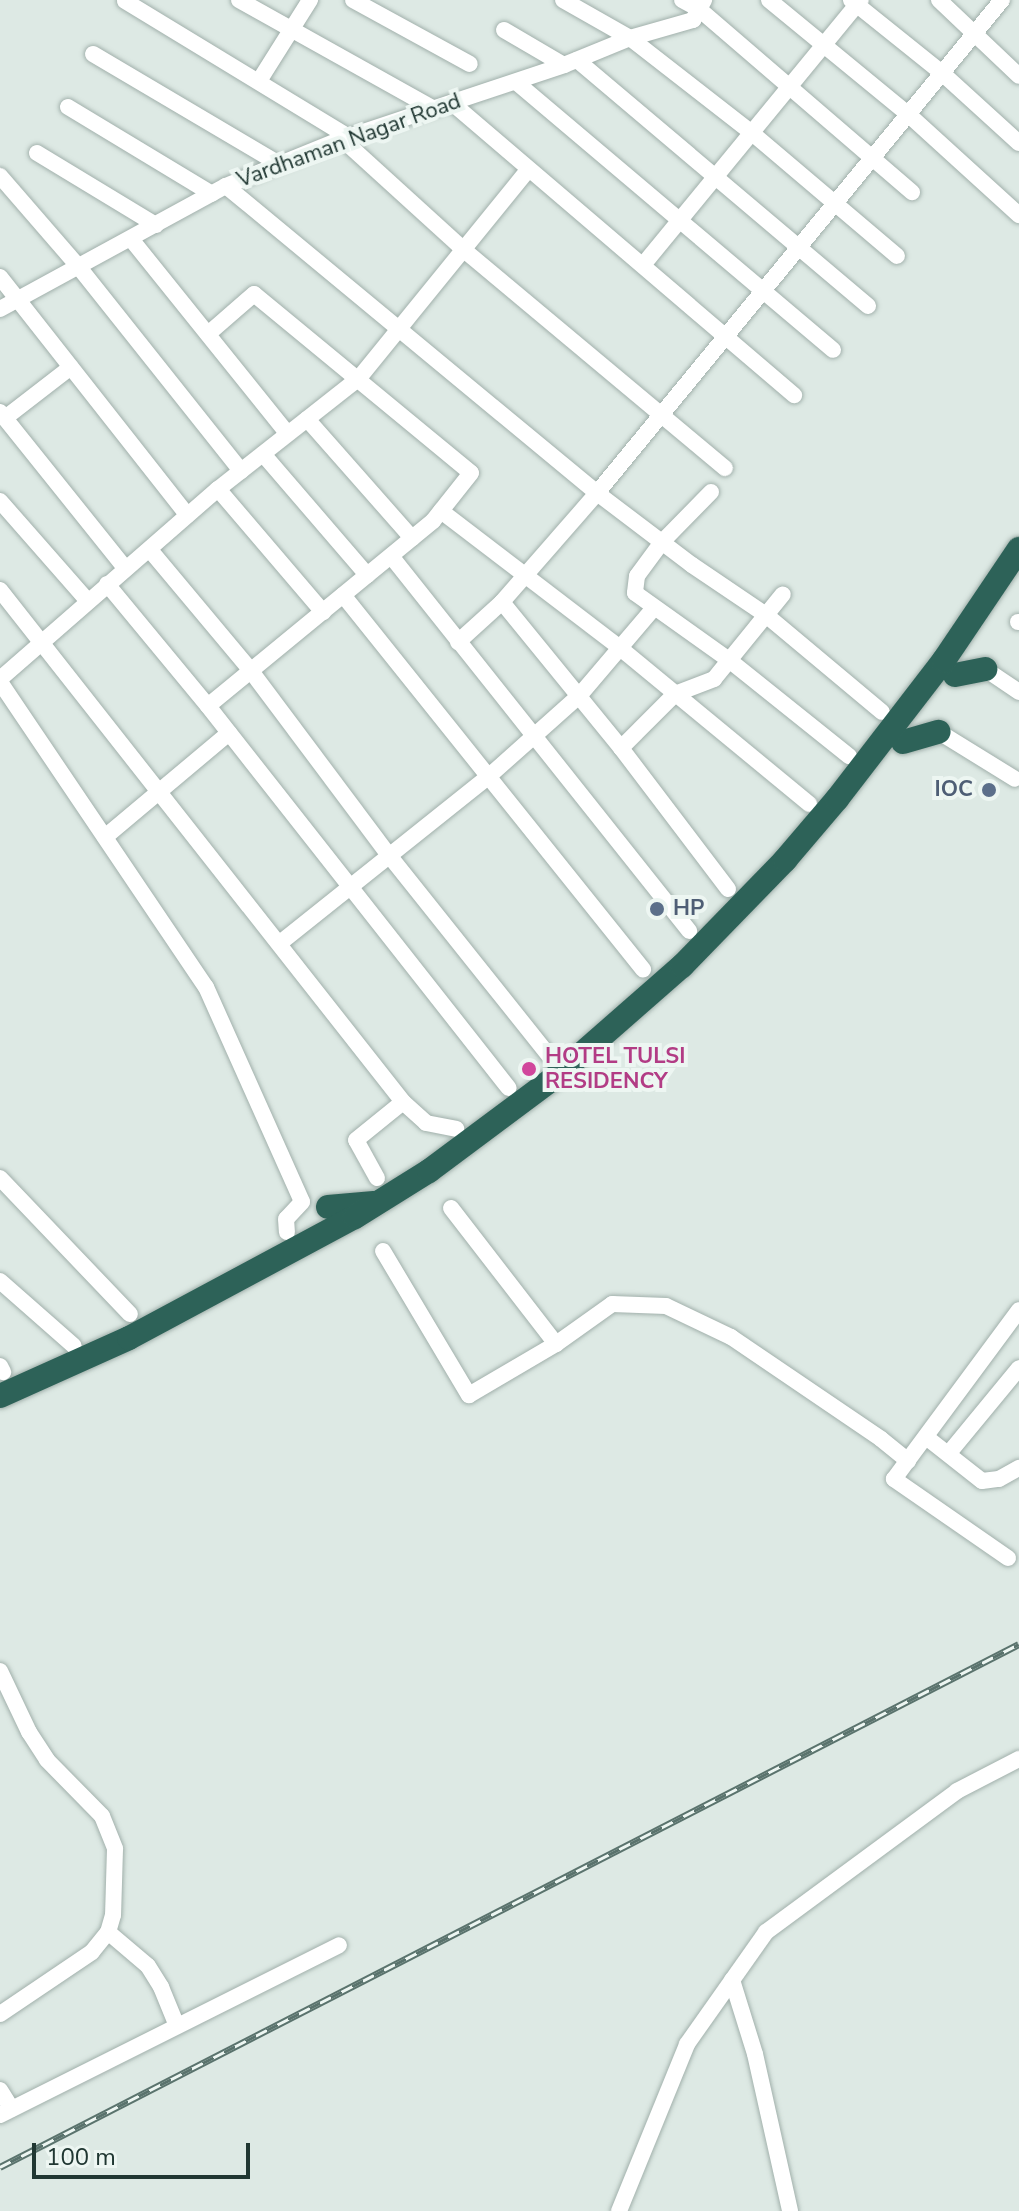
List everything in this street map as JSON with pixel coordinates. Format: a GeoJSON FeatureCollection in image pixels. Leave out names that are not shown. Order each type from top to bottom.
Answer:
{"type":"FeatureCollection","features":[{"type":"Feature","properties":{"kind":"highway"},"geometry":{"type":"LineString","coordinates":[[328,1207],[429,1171],[552,1066],[682,966],[755,894],[949,668],[1019,549]]}},
{"type":"Feature","properties":{"kind":"highway"},"geometry":{"type":"LineString","coordinates":[[949,668],[985,669]]}},
{"type":"Feature","properties":{"kind":"highway"},"geometry":{"type":"LineString","coordinates":[[903,742],[939,732]]}},
{"type":"Feature","properties":{"kind":"highway"},"geometry":{"type":"LineString","coordinates":[[509,1088],[552,1066]]}},
{"type":"Feature","properties":{"kind":"highway"},"geometry":{"type":"LineString","coordinates":[[1,1378],[29,1384],[239,1282],[378,1190]]}},
{"type":"Feature","properties":{"kind":"street"},"geometry":{"type":"LineString","coordinates":[[239,0],[434,109]]}},
{"type":"Feature","properties":{"kind":"street"},"geometry":{"type":"LineString","coordinates":[[259,81],[310,0]]}},
{"type":"Feature","properties":{"kind":"street"},"geometry":{"type":"LineString","coordinates":[[353,0],[470,64]]}},
{"type":"Feature","properties":{"kind":"street"},"geometry":{"type":"LineString","coordinates":[[563,0],[630,38],[752,133],[897,256]]}},
{"type":"Feature","properties":{"kind":"street"},"geometry":{"type":"LineString","coordinates":[[682,0],[702,4],[789,89],[912,192]]}},
{"type":"Feature","properties":{"kind":"street"},"geometry":{"type":"LineString","coordinates":[[769,0],[909,115],[1019,215]]}},
{"type":"Feature","properties":{"kind":"street"},"geometry":{"type":"LineString","coordinates":[[939,0],[1019,76]]}},
{"type":"Feature","properties":{"kind":"street"},"geometry":{"type":"LineString","coordinates":[[458,642],[526,577],[1002,0]]}},
{"type":"Feature","properties":{"kind":"street"},"geometry":{"type":"LineString","coordinates":[[125,1],[259,81],[345,138],[464,250],[725,468]]}},
{"type":"Feature","properties":{"kind":"street"},"geometry":{"type":"LineString","coordinates":[[643,265],[824,47],[856,2],[942,73],[1019,143]]}},
{"type":"Feature","properties":{"kind":"street","name":"Vardhaman Nagar Road"},"geometry":{"type":"LineString","coordinates":[[0,309],[219,190],[345,138],[516,82],[630,38],[693,20],[702,4]]}},
{"type":"Feature","properties":{"kind":"street"},"geometry":{"type":"LineString","coordinates":[[504,30],[570,63],[716,177],[868,306]]}},
{"type":"Feature","properties":{"kind":"street"},"geometry":{"type":"LineString","coordinates":[[93,54],[279,164]]}},
{"type":"Feature","properties":{"kind":"street"},"geometry":{"type":"LineString","coordinates":[[516,82],[833,350]]}},
{"type":"Feature","properties":{"kind":"street"},"geometry":{"type":"LineString","coordinates":[[452,103],[794,395]]}},
{"type":"Feature","properties":{"kind":"street"},"geometry":{"type":"LineString","coordinates":[[68,107],[219,190],[399,330],[597,493],[766,615],[882,712]]}},
{"type":"Feature","properties":{"kind":"street"},"geometry":{"type":"LineString","coordinates":[[37,153],[156,225]]}},
{"type":"Feature","properties":{"kind":"street"},"geometry":{"type":"LineString","coordinates":[[287,1232],[286,1219],[302,1202],[206,987],[0,680],[87,600],[150,550],[187,515],[359,378],[528,170]]}},
{"type":"Feature","properties":{"kind":"street"},"geometry":{"type":"LineString","coordinates":[[0,176],[78,266],[241,471]]}},
{"type":"Feature","properties":{"kind":"street"},"geometry":{"type":"LineString","coordinates":[[131,239],[288,434]]}},
{"type":"Feature","properties":{"kind":"street"},"geometry":{"type":"LineString","coordinates":[[0,277],[187,515]]}},
{"type":"Feature","properties":{"kind":"street"},"geometry":{"type":"LineString","coordinates":[[208,334],[254,294],[471,473],[441,511],[412,538],[208,706]]}},
{"type":"Feature","properties":{"kind":"street"},"geometry":{"type":"LineString","coordinates":[[71,367],[3,415],[126,569]]}},
{"type":"Feature","properties":{"kind":"street"},"geometry":{"type":"LineString","coordinates":[[307,419],[412,538]]}},
{"type":"Feature","properties":{"kind":"street"},"geometry":{"type":"LineString","coordinates":[[263,454],[367,575]]}},
{"type":"Feature","properties":{"kind":"street"},"geometry":{"type":"LineString","coordinates":[[218,489],[323,612]]}},
{"type":"Feature","properties":{"kind":"street"},"geometry":{"type":"LineString","coordinates":[[711,492],[662,542],[637,576],[633,589],[654,608],[729,660],[849,756]]}},
{"type":"Feature","properties":{"kind":"street"},"geometry":{"type":"LineString","coordinates":[[0,501],[87,600]]}},
{"type":"Feature","properties":{"kind":"street"},"geometry":{"type":"LineString","coordinates":[[441,511],[620,648],[809,804]]}},
{"type":"Feature","properties":{"kind":"street"},"geometry":{"type":"LineString","coordinates":[[150,550],[251,671],[552,1066]]}},
{"type":"Feature","properties":{"kind":"street"},"geometry":{"type":"LineString","coordinates":[[391,556],[689,931]]}},
{"type":"Feature","properties":{"kind":"street"},"geometry":{"type":"LineString","coordinates":[[107,584],[208,706],[348,888],[509,1088]]}},
{"type":"Feature","properties":{"kind":"street"},"geometry":{"type":"LineString","coordinates":[[0,590],[43,639],[403,1102],[426,1123],[456,1129]]}},
{"type":"Feature","properties":{"kind":"street"},"geometry":{"type":"LineString","coordinates":[[621,748],[675,694],[714,679],[783,594]]}},
{"type":"Feature","properties":{"kind":"street"},"geometry":{"type":"LineString","coordinates":[[343,595],[643,970]]}},
{"type":"Feature","properties":{"kind":"street"},"geometry":{"type":"LineString","coordinates":[[502,602],[621,748],[728,889]]}},
{"type":"Feature","properties":{"kind":"street"},"geometry":{"type":"LineString","coordinates":[[280,943],[536,735],[579,696],[654,608]]}},
{"type":"Feature","properties":{"kind":"street"},"geometry":{"type":"LineString","coordinates":[[985,669],[1019,692]]}},
{"type":"Feature","properties":{"kind":"street"},"geometry":{"type":"LineString","coordinates":[[939,732],[1015,779]]}},
{"type":"Feature","properties":{"kind":"street"},"geometry":{"type":"LineString","coordinates":[[105,837],[229,733]]}},
{"type":"Feature","properties":{"kind":"street"},"geometry":{"type":"LineString","coordinates":[[378,1190],[356,1140],[403,1102]]}},
{"type":"Feature","properties":{"kind":"street"},"geometry":{"type":"LineString","coordinates":[[0,1178],[130,1314]]}},
{"type":"Feature","properties":{"kind":"street"},"geometry":{"type":"LineString","coordinates":[[451,1208],[556,1344]]}},
{"type":"Feature","properties":{"kind":"street"},"geometry":{"type":"LineString","coordinates":[[383,1251],[469,1395],[556,1344],[612,1304],[666,1306],[731,1337],[881,1439],[908,1461]]}},
{"type":"Feature","properties":{"kind":"street"},"geometry":{"type":"LineString","coordinates":[[0,1281],[74,1346]]}},
{"type":"Feature","properties":{"kind":"street"},"geometry":{"type":"LineString","coordinates":[[1008,1558],[894,1479],[1019,1310]]}},
{"type":"Feature","properties":{"kind":"street"},"geometry":{"type":"LineString","coordinates":[[949,1453],[1019,1368]]}},
{"type":"Feature","properties":{"kind":"street"},"geometry":{"type":"LineString","coordinates":[[926,1437],[989,1483],[1019,1468]]}},
{"type":"Feature","properties":{"kind":"street"},"geometry":{"type":"LineString","coordinates":[[0,1671],[29,1732],[47,1760],[102,1816],[112,1835],[113,1915],[108,1932],[92,1952],[0,2014]]}},
{"type":"Feature","properties":{"kind":"street"},"geometry":{"type":"LineString","coordinates":[[619,2211],[687,2044],[766,1932],[957,1791],[1019,1759]]}},
{"type":"Feature","properties":{"kind":"street"},"geometry":{"type":"LineString","coordinates":[[108,1932],[148,1966],[161,1987],[177,2026]]}},
{"type":"Feature","properties":{"kind":"street"},"geometry":{"type":"LineString","coordinates":[[0,2090],[6,2112],[339,1945]]}},
{"type":"Feature","properties":{"kind":"street"},"geometry":{"type":"LineString","coordinates":[[732,1980],[758,2068],[790,2211]]}},
{"type":"Feature","properties":{"kind":"railway"},"geometry":{"type":"LineString","coordinates":[[0,2167],[1019,1644]]}},
{"type":"Feature","properties":{"kind":"place","name":"IOC"},"geometry":{"type":"Point","coordinates":[989,790]}},
{"type":"Feature","properties":{"kind":"place","name":"HP"},"geometry":{"type":"Point","coordinates":[657,909]}},
{"type":"Feature","properties":{"kind":"place","name":"HOTEL TULSI RESIDENCY"},"geometry":{"type":"Point","coordinates":[529,1069]}}]}
